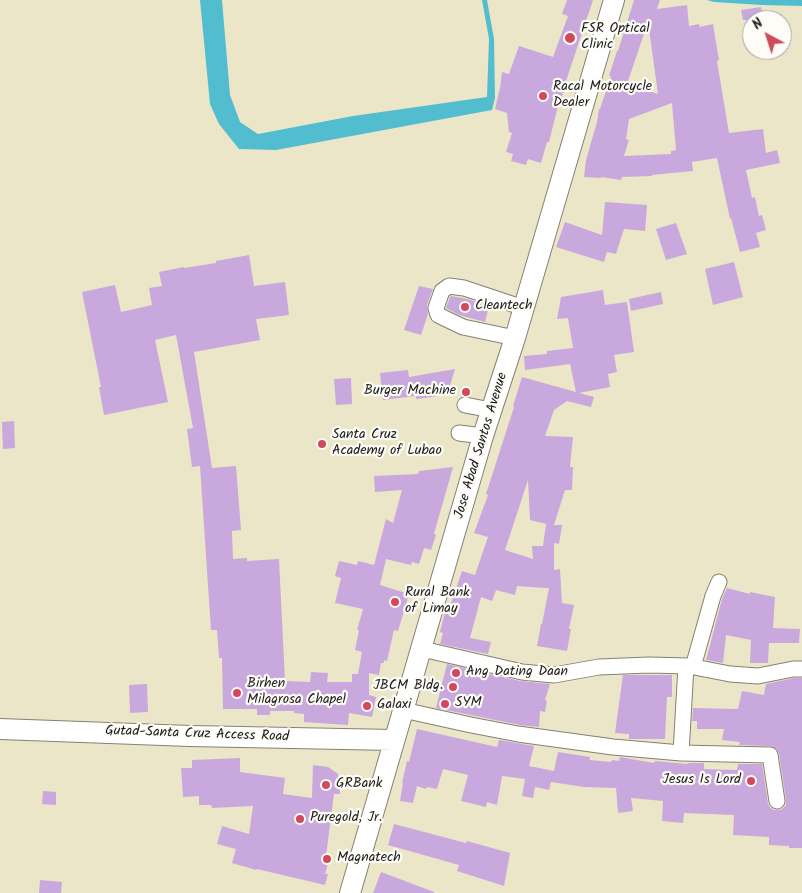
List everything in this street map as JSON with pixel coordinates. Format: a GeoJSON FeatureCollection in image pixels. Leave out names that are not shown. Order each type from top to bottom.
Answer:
{"type":"FeatureCollection","features":[{"type":"Feature","properties":{"kind":"main road","name":"Jose Abad Santos Avenue"},"geometry":{"type":"LineString","coordinates":[[350,893],[483,436],[515,338],[614,0]]}},
{"type":"Feature","properties":{"kind":"main road","name":"Gutad-Santa Cruz Access Road"},"geometry":{"type":"LineString","coordinates":[[0,729],[190,736],[394,740]]}},
{"type":"Feature","properties":{"kind":"street"},"geometry":{"type":"LineString","coordinates":[[515,338],[463,327],[438,315],[436,308],[442,291],[449,286],[464,288],[524,308]]}},
{"type":"Feature","properties":{"kind":"street"},"geometry":{"type":"LineString","coordinates":[[465,406],[491,410]]}},
{"type":"Feature","properties":{"kind":"street"},"geometry":{"type":"LineString","coordinates":[[459,433],[483,436]]}},
{"type":"Feature","properties":{"kind":"street"},"geometry":{"type":"LineString","coordinates":[[681,753],[689,667],[719,582]]}},
{"type":"Feature","properties":{"kind":"street"},"geometry":{"type":"LineString","coordinates":[[422,649],[522,672],[554,675],[599,666],[649,665],[689,667],[730,674],[758,676],[802,669]]}},
{"type":"Feature","properties":{"kind":"street"},"geometry":{"type":"LineString","coordinates":[[404,710],[518,734],[613,747],[681,753],[770,754],[777,801]]}},
{"type":"Feature","properties":{"kind":"water"},"geometry":{"type":"Polygon","coordinates":[[[200,0],[222,0],[230,95],[240,122],[258,134],[353,116],[487,97],[489,39],[482,0],[487,0],[494,39],[495,98],[492,110],[276,150],[239,149],[219,124],[210,104],[200,0]]]}},
{"type":"Feature","properties":{"kind":"water"},"geometry":{"type":"Polygon","coordinates":[[[707,0],[802,0],[802,6],[714,2],[707,0]]]}},
{"type":"Feature","properties":{"kind":"building"},"geometry":{"type":"Polygon","coordinates":[[[567,0],[593,0],[558,106],[549,142],[547,142],[541,163],[528,159],[526,165],[511,161],[513,154],[506,152],[512,133],[509,132],[507,113],[495,109],[502,72],[509,74],[519,46],[553,57],[568,16],[562,14],[567,0]]]}},
{"type":"Feature","properties":{"kind":"building"},"geometry":{"type":"Polygon","coordinates":[[[634,0],[660,0],[657,9],[687,5],[689,26],[699,24],[700,27],[713,24],[729,133],[763,129],[766,153],[777,150],[780,163],[746,170],[752,198],[755,197],[759,216],[762,215],[766,230],[756,233],[760,247],[740,252],[730,219],[717,158],[692,162],[693,171],[652,176],[622,177],[621,180],[584,177],[586,160],[599,109],[634,0]],[[648,22],[627,84],[658,94],[648,22]],[[672,103],[629,119],[626,139],[629,140],[624,156],[671,154],[671,151],[676,150],[672,103]]]}},
{"type":"Feature","properties":{"kind":"building"},"geometry":{"type":"Polygon","coordinates":[[[761,7],[762,10],[742,10],[742,15],[741,10],[761,7]]]}},
{"type":"Feature","properties":{"kind":"building"},"geometry":{"type":"Polygon","coordinates":[[[605,202],[647,205],[645,231],[624,229],[616,254],[607,252],[604,262],[556,247],[565,222],[602,235],[605,202]]]}},
{"type":"Feature","properties":{"kind":"building"},"geometry":{"type":"Polygon","coordinates":[[[676,223],[687,254],[666,260],[656,229],[676,223]]]}},
{"type":"Feature","properties":{"kind":"building"},"geometry":{"type":"Polygon","coordinates":[[[249,255],[254,286],[285,282],[289,315],[256,319],[260,340],[194,352],[212,468],[236,466],[241,530],[232,531],[233,559],[247,558],[247,561],[279,559],[285,681],[310,682],[311,672],[328,673],[327,682],[352,682],[352,674],[358,674],[362,652],[355,650],[359,630],[357,630],[363,609],[335,603],[341,578],[335,576],[339,561],[357,565],[358,561],[374,565],[386,519],[393,523],[402,490],[375,492],[374,476],[418,474],[419,471],[453,467],[431,550],[424,548],[419,564],[412,562],[411,565],[386,559],[380,585],[409,594],[398,631],[394,630],[387,661],[384,660],[384,663],[381,663],[379,675],[369,673],[369,695],[376,697],[372,717],[349,713],[348,725],[304,722],[304,714],[294,713],[294,711],[270,711],[270,715],[257,715],[257,709],[223,709],[222,658],[219,658],[217,630],[211,630],[200,466],[192,467],[187,429],[193,428],[176,335],[155,340],[168,402],[104,415],[99,387],[101,387],[82,292],[115,285],[121,312],[152,305],[149,288],[162,286],[159,272],[216,263],[216,261],[249,255]]]}},
{"type":"Feature","properties":{"kind":"building"},"geometry":{"type":"Polygon","coordinates":[[[734,262],[743,297],[713,305],[705,269],[734,262]]]}},
{"type":"Feature","properties":{"kind":"building"},"geometry":{"type":"Polygon","coordinates":[[[419,286],[433,289],[427,305],[428,314],[421,335],[404,330],[419,286]]]}},
{"type":"Feature","properties":{"kind":"building"},"geometry":{"type":"Polygon","coordinates":[[[603,290],[605,305],[627,302],[634,352],[614,355],[617,372],[608,374],[610,387],[579,393],[594,397],[591,407],[567,401],[554,410],[545,436],[573,437],[570,467],[573,467],[572,490],[565,490],[554,525],[562,525],[559,544],[554,543],[554,570],[560,569],[562,603],[574,605],[567,651],[537,646],[549,588],[517,586],[515,595],[496,590],[492,601],[481,597],[470,638],[491,642],[488,654],[440,644],[443,633],[440,632],[446,608],[449,609],[462,571],[475,575],[488,537],[474,533],[488,495],[486,494],[522,377],[576,392],[570,364],[525,370],[524,356],[547,354],[547,351],[573,348],[568,318],[557,319],[561,297],[603,290]],[[528,480],[505,550],[533,559],[532,546],[543,546],[546,524],[530,520],[528,480]]]}},
{"type":"Feature","properties":{"kind":"building"},"geometry":{"type":"Polygon","coordinates":[[[661,292],[663,304],[631,311],[629,299],[661,292]]]}},
{"type":"Feature","properties":{"kind":"building","name":"Cleantech"},"geometry":{"type":"Polygon","coordinates":[[[451,296],[489,306],[485,322],[459,315],[446,308],[451,296]]]}},
{"type":"Feature","properties":{"kind":"building"},"geometry":{"type":"Polygon","coordinates":[[[455,369],[447,395],[416,399],[416,396],[383,400],[380,373],[408,370],[409,377],[455,369]]]}},
{"type":"Feature","properties":{"kind":"building"},"geometry":{"type":"Polygon","coordinates":[[[351,378],[352,404],[336,405],[334,379],[351,378]]]}},
{"type":"Feature","properties":{"kind":"building"},"geometry":{"type":"Polygon","coordinates":[[[14,421],[15,448],[3,449],[2,422],[14,421]]]}},
{"type":"Feature","properties":{"kind":"building"},"geometry":{"type":"Polygon","coordinates":[[[727,588],[750,594],[750,592],[775,597],[773,628],[800,629],[799,643],[769,643],[768,663],[750,663],[751,640],[726,635],[723,663],[706,660],[722,599],[727,588]]]}},
{"type":"Feature","properties":{"kind":"building"},"geometry":{"type":"Polygon","coordinates":[[[447,664],[520,681],[550,684],[545,700],[547,701],[545,712],[540,711],[539,727],[436,708],[447,664]]]}},
{"type":"Feature","properties":{"kind":"building"},"geometry":{"type":"Polygon","coordinates":[[[623,675],[672,675],[672,697],[667,697],[665,739],[629,739],[629,734],[615,733],[623,675]]]}},
{"type":"Feature","properties":{"kind":"building"},"geometry":{"type":"Polygon","coordinates":[[[802,678],[802,848],[769,845],[769,837],[733,835],[734,815],[684,813],[683,823],[662,821],[663,801],[631,798],[633,811],[618,813],[616,788],[584,787],[551,782],[549,790],[535,787],[533,798],[522,796],[525,779],[502,776],[497,805],[487,802],[486,807],[461,801],[468,775],[443,769],[437,789],[427,787],[426,789],[417,786],[413,803],[400,801],[407,761],[409,762],[417,729],[497,747],[499,740],[534,746],[529,766],[554,771],[558,752],[590,757],[590,760],[611,762],[612,760],[619,761],[620,757],[654,763],[655,761],[687,764],[704,763],[704,769],[737,770],[738,764],[762,764],[769,806],[773,810],[779,810],[786,805],[786,800],[777,749],[770,746],[739,745],[740,742],[722,740],[724,729],[697,729],[697,721],[692,721],[693,708],[738,709],[742,691],[764,695],[766,684],[802,678]]]}},
{"type":"Feature","properties":{"kind":"building"},"geometry":{"type":"Polygon","coordinates":[[[147,684],[148,712],[130,713],[129,685],[147,684]]]}},
{"type":"Feature","properties":{"kind":"building"},"geometry":{"type":"Polygon","coordinates":[[[240,758],[240,772],[285,778],[283,794],[312,798],[313,765],[328,767],[337,773],[340,779],[340,794],[334,794],[326,856],[330,857],[325,874],[328,874],[325,885],[232,863],[236,849],[217,844],[222,826],[249,834],[253,806],[212,808],[211,805],[199,805],[199,796],[183,797],[181,768],[192,768],[192,760],[240,758]]]}},
{"type":"Feature","properties":{"kind":"building"},"geometry":{"type":"Polygon","coordinates":[[[43,791],[56,792],[56,805],[42,804],[43,791]]]}},
{"type":"Feature","properties":{"kind":"building"},"geometry":{"type":"Polygon","coordinates":[[[394,824],[510,853],[504,886],[457,871],[459,865],[388,845],[394,824]]]}},
{"type":"Feature","properties":{"kind":"building"},"geometry":{"type":"Polygon","coordinates":[[[381,872],[434,892],[434,893],[373,893],[381,872]]]}},
{"type":"Feature","properties":{"kind":"building"},"geometry":{"type":"Polygon","coordinates":[[[40,880],[62,882],[61,893],[39,893],[40,880]]]}},
{"type":"Feature","properties":{"kind":"place","name":"FSR Optical Clinic"},"geometry":{"type":"Point","coordinates":[570,38]}},
{"type":"Feature","properties":{"kind":"place","name":"Racal Motorcycle Dealer"},"geometry":{"type":"Point","coordinates":[543,96]}},
{"type":"Feature","properties":{"kind":"place","name":"Cleantech"},"geometry":{"type":"Point","coordinates":[465,307]}},
{"type":"Feature","properties":{"kind":"place","name":"Burger Machine"},"geometry":{"type":"Point","coordinates":[466,392]}},
{"type":"Feature","properties":{"kind":"place","name":"Santa Cruz Academy of Lubao"},"geometry":{"type":"Point","coordinates":[322,444]}},
{"type":"Feature","properties":{"kind":"place","name":"Rural Bank of Limay"},"geometry":{"type":"Point","coordinates":[395,602]}},
{"type":"Feature","properties":{"kind":"place","name":"Ang Dating Daan"},"geometry":{"type":"Point","coordinates":[456,673]}},
{"type":"Feature","properties":{"kind":"place","name":"JBCM Bldg."},"geometry":{"type":"Point","coordinates":[453,687]}},
{"type":"Feature","properties":{"kind":"place","name":"Birhen Milagrosa Chapel"},"geometry":{"type":"Point","coordinates":[237,693]}},
{"type":"Feature","properties":{"kind":"place","name":"SYM"},"geometry":{"type":"Point","coordinates":[445,704]}},
{"type":"Feature","properties":{"kind":"place","name":"Galaxi"},"geometry":{"type":"Point","coordinates":[367,706]}},
{"type":"Feature","properties":{"kind":"place","name":"Jesus Is Lord"},"geometry":{"type":"Point","coordinates":[751,781]}},
{"type":"Feature","properties":{"kind":"place","name":"GRBank"},"geometry":{"type":"Point","coordinates":[326,785]}},
{"type":"Feature","properties":{"kind":"place","name":"Puregold, Jr."},"geometry":{"type":"Point","coordinates":[300,819]}},
{"type":"Feature","properties":{"kind":"place","name":"Magnatech"},"geometry":{"type":"Point","coordinates":[327,859]}}]}
